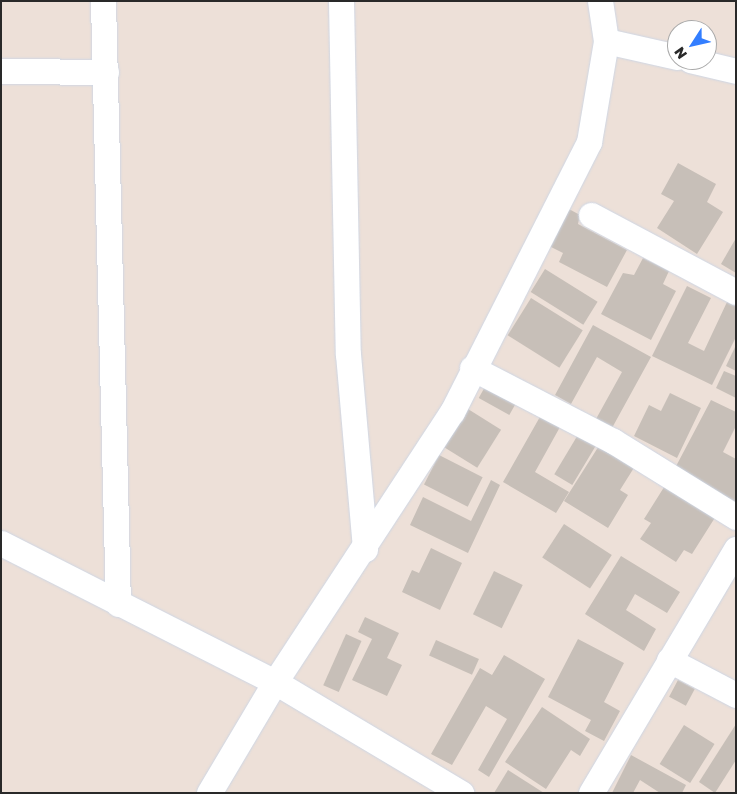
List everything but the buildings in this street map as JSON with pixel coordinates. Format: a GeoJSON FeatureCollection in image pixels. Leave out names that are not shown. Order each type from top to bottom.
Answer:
{"type":"FeatureCollection","features":[{"type":"Feature","properties":{"kind":"street"},"geometry":{"type":"LineString","coordinates":[[103,1],[118,604]]}},
{"type":"Feature","properties":{"kind":"street"},"geometry":{"type":"LineString","coordinates":[[341,1],[348,354],[365,549]]}},
{"type":"Feature","properties":{"kind":"street"},"geometry":{"type":"LineString","coordinates":[[209,793],[275,682],[365,549],[452,412],[472,368],[589,142],[606,41],[600,1]]}},
{"type":"Feature","properties":{"kind":"street"},"geometry":{"type":"LineString","coordinates":[[606,41],[667,55]]}},
{"type":"Feature","properties":{"kind":"street"},"geometry":{"type":"LineString","coordinates":[[717,66],[736,71]]}},
{"type":"Feature","properties":{"kind":"street"},"geometry":{"type":"LineString","coordinates":[[1,71],[106,72]]}},
{"type":"Feature","properties":{"kind":"street"},"geometry":{"type":"LineString","coordinates":[[591,215],[736,292]]}},
{"type":"Feature","properties":{"kind":"street"},"geometry":{"type":"LineString","coordinates":[[472,368],[614,441],[736,517]]}},
{"type":"Feature","properties":{"kind":"street"},"geometry":{"type":"LineString","coordinates":[[1,543],[275,682],[461,793]]}},
{"type":"Feature","properties":{"kind":"street"},"geometry":{"type":"LineString","coordinates":[[591,793],[736,549]]}},
{"type":"Feature","properties":{"kind":"street"},"geometry":{"type":"LineString","coordinates":[[669,660],[736,695]]}}]}
